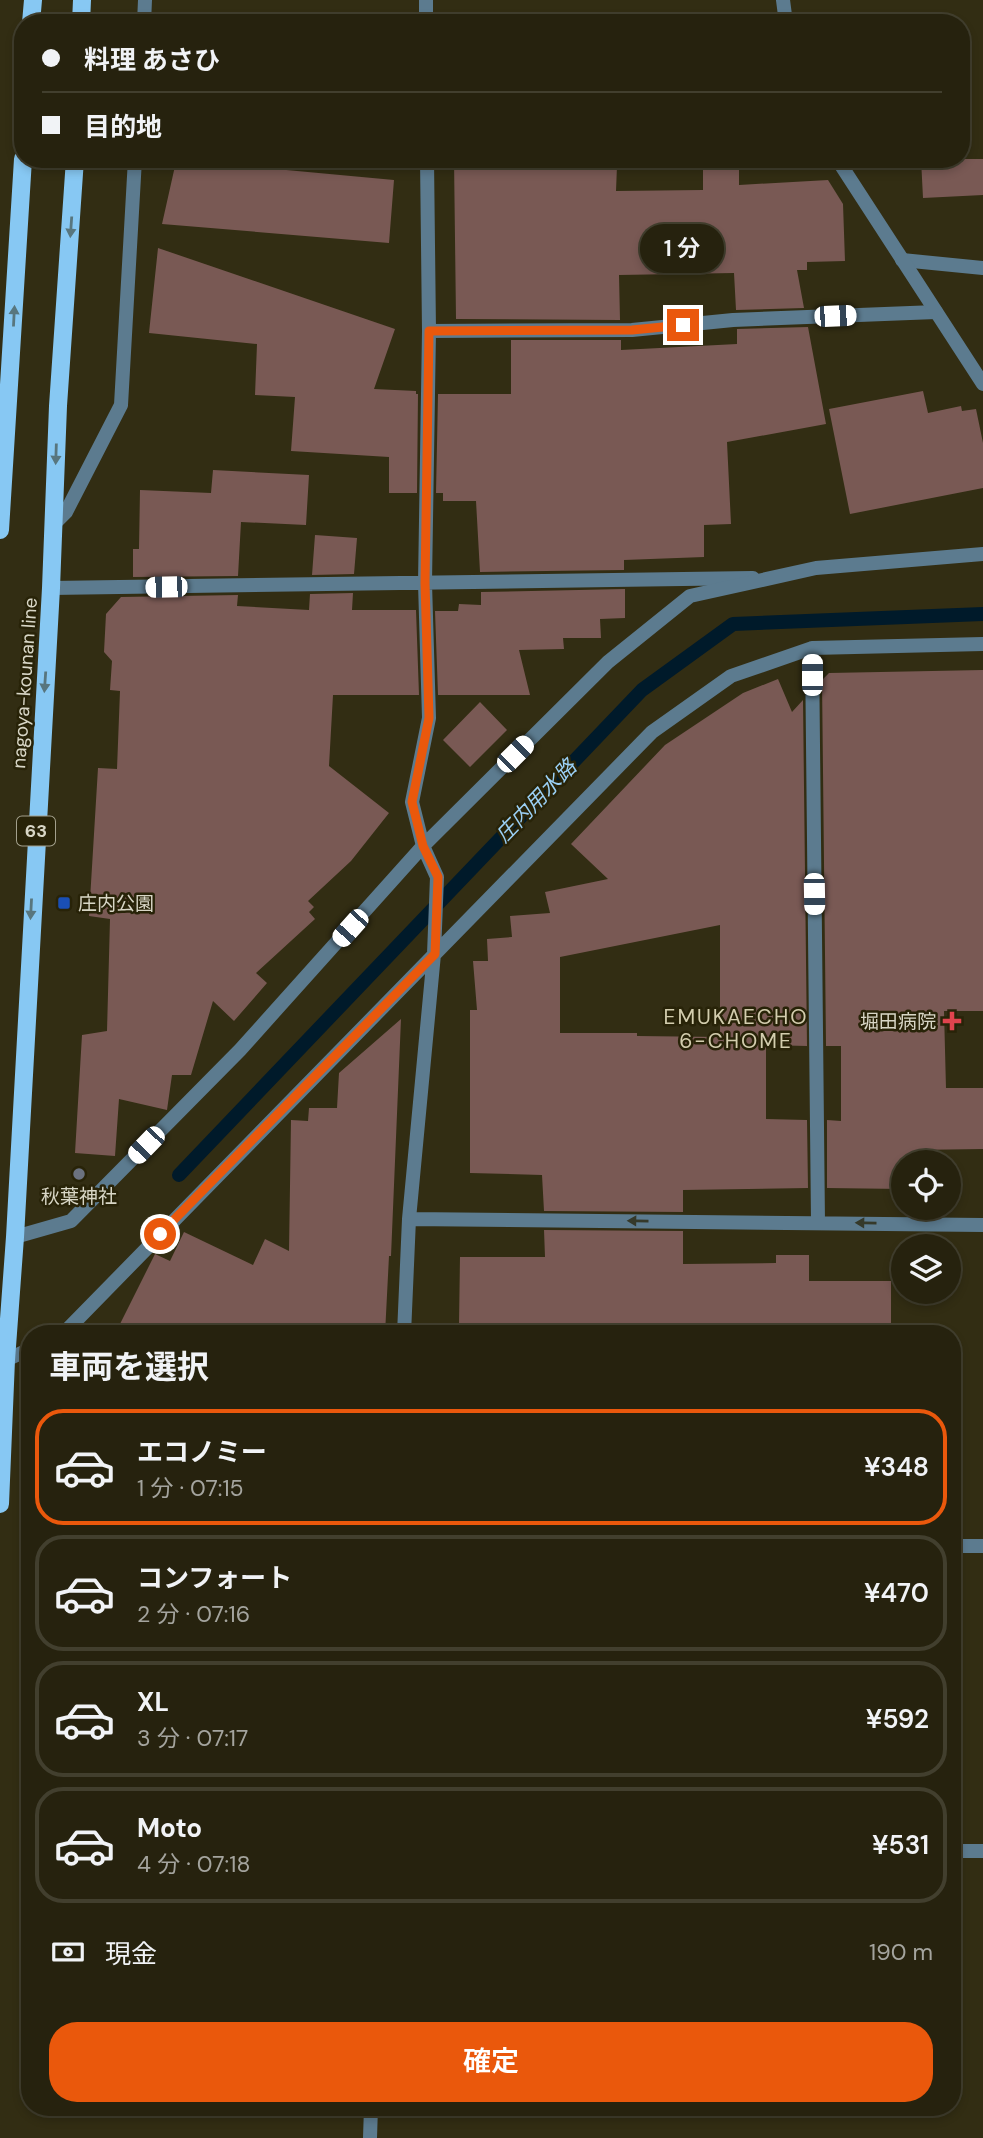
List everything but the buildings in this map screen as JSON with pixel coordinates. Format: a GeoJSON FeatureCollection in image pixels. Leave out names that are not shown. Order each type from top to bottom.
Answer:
{"type":"FeatureCollection","features":[{"type":"Feature","properties":{"kind":"main road"},"geometry":{"type":"LineString","coordinates":[[0,530],[22,168]]}},
{"type":"Feature","properties":{"kind":"main road","name":"nagoya-kounan line"},"geometry":{"type":"LineString","coordinates":[[0,1504],[51,589],[58,406],[74,168]]}},
{"type":"Feature","properties":{"kind":"street"},"geometry":{"type":"LineString","coordinates":[[53,525],[66,512],[121,405],[134,168]]}},
{"type":"Feature","properties":{"kind":"street"},"geometry":{"type":"LineString","coordinates":[[404,1325],[409,1219],[435,954],[438,877],[423,846],[412,802],[429,718],[425,583],[429,331],[427,168]]}},
{"type":"Feature","properties":{"kind":"street"},"geometry":{"type":"LineString","coordinates":[[843,168],[983,384]]}},
{"type":"Feature","properties":{"kind":"street"},"geometry":{"type":"LineString","coordinates":[[902,260],[983,268]]}},
{"type":"Feature","properties":{"kind":"street"},"geometry":{"type":"LineString","coordinates":[[429,331],[632,330],[733,320],[936,312]]}},
{"type":"Feature","properties":{"kind":"street"},"geometry":{"type":"LineString","coordinates":[[15,1237],[71,1221],[240,1050],[423,846],[608,662],[690,597],[816,568],[983,554]]}},
{"type":"Feature","properties":{"kind":"street"},"geometry":{"type":"LineString","coordinates":[[51,589],[771,578]]}},
{"type":"Feature","properties":{"kind":"street"},"geometry":{"type":"LineString","coordinates":[[72,1325],[652,732],[731,676],[812,648],[983,644]]}},
{"type":"Feature","properties":{"kind":"street"},"geometry":{"type":"LineString","coordinates":[[812,648],[818,1222]]}},
{"type":"Feature","properties":{"kind":"street"},"geometry":{"type":"LineString","coordinates":[[409,1219],[983,1225]]}},
{"type":"Feature","properties":{"kind":"street"},"geometry":{"type":"LineString","coordinates":[[6,1360],[21,1353]]}},
{"type":"Feature","properties":{"kind":"street"},"geometry":{"type":"LineString","coordinates":[[961,1546],[983,1546]]}},
{"type":"Feature","properties":{"kind":"street"},"geometry":{"type":"LineString","coordinates":[[961,1851],[983,1851]]}},
{"type":"Feature","properties":{"kind":"street"},"geometry":{"type":"LineString","coordinates":[[370,2138],[371,2116]]}},
{"type":"Feature","properties":{"kind":"waterway","name":"庄内用水路"},"geometry":{"type":"LineString","coordinates":[[179,1175],[642,690],[733,624],[983,614]]}},
{"type":"Feature","properties":{"kind":"place","name":"庄内公園"},"geometry":{"type":"Point","coordinates":[64,903]}},
{"type":"Feature","properties":{"kind":"place","name":"堀田病院"},"geometry":{"type":"Point","coordinates":[952,1021]}},
{"type":"Feature","properties":{"kind":"place","name":"秋葉神社"},"geometry":{"type":"Point","coordinates":[79,1174]}},
{"type":"Feature","properties":{"kind":"district","name":"EMUKAECHO 6-CHOME"},"geometry":{"type":"Point","coordinates":[736,1029]}},
{"type":"Feature","properties":{"kind":"route"},"geometry":{"type":"LineString","coordinates":[[160,1234],[435,954],[438,877],[423,846],[412,802],[429,718],[425,583],[429,331],[632,330],[683,325]]}}]}
